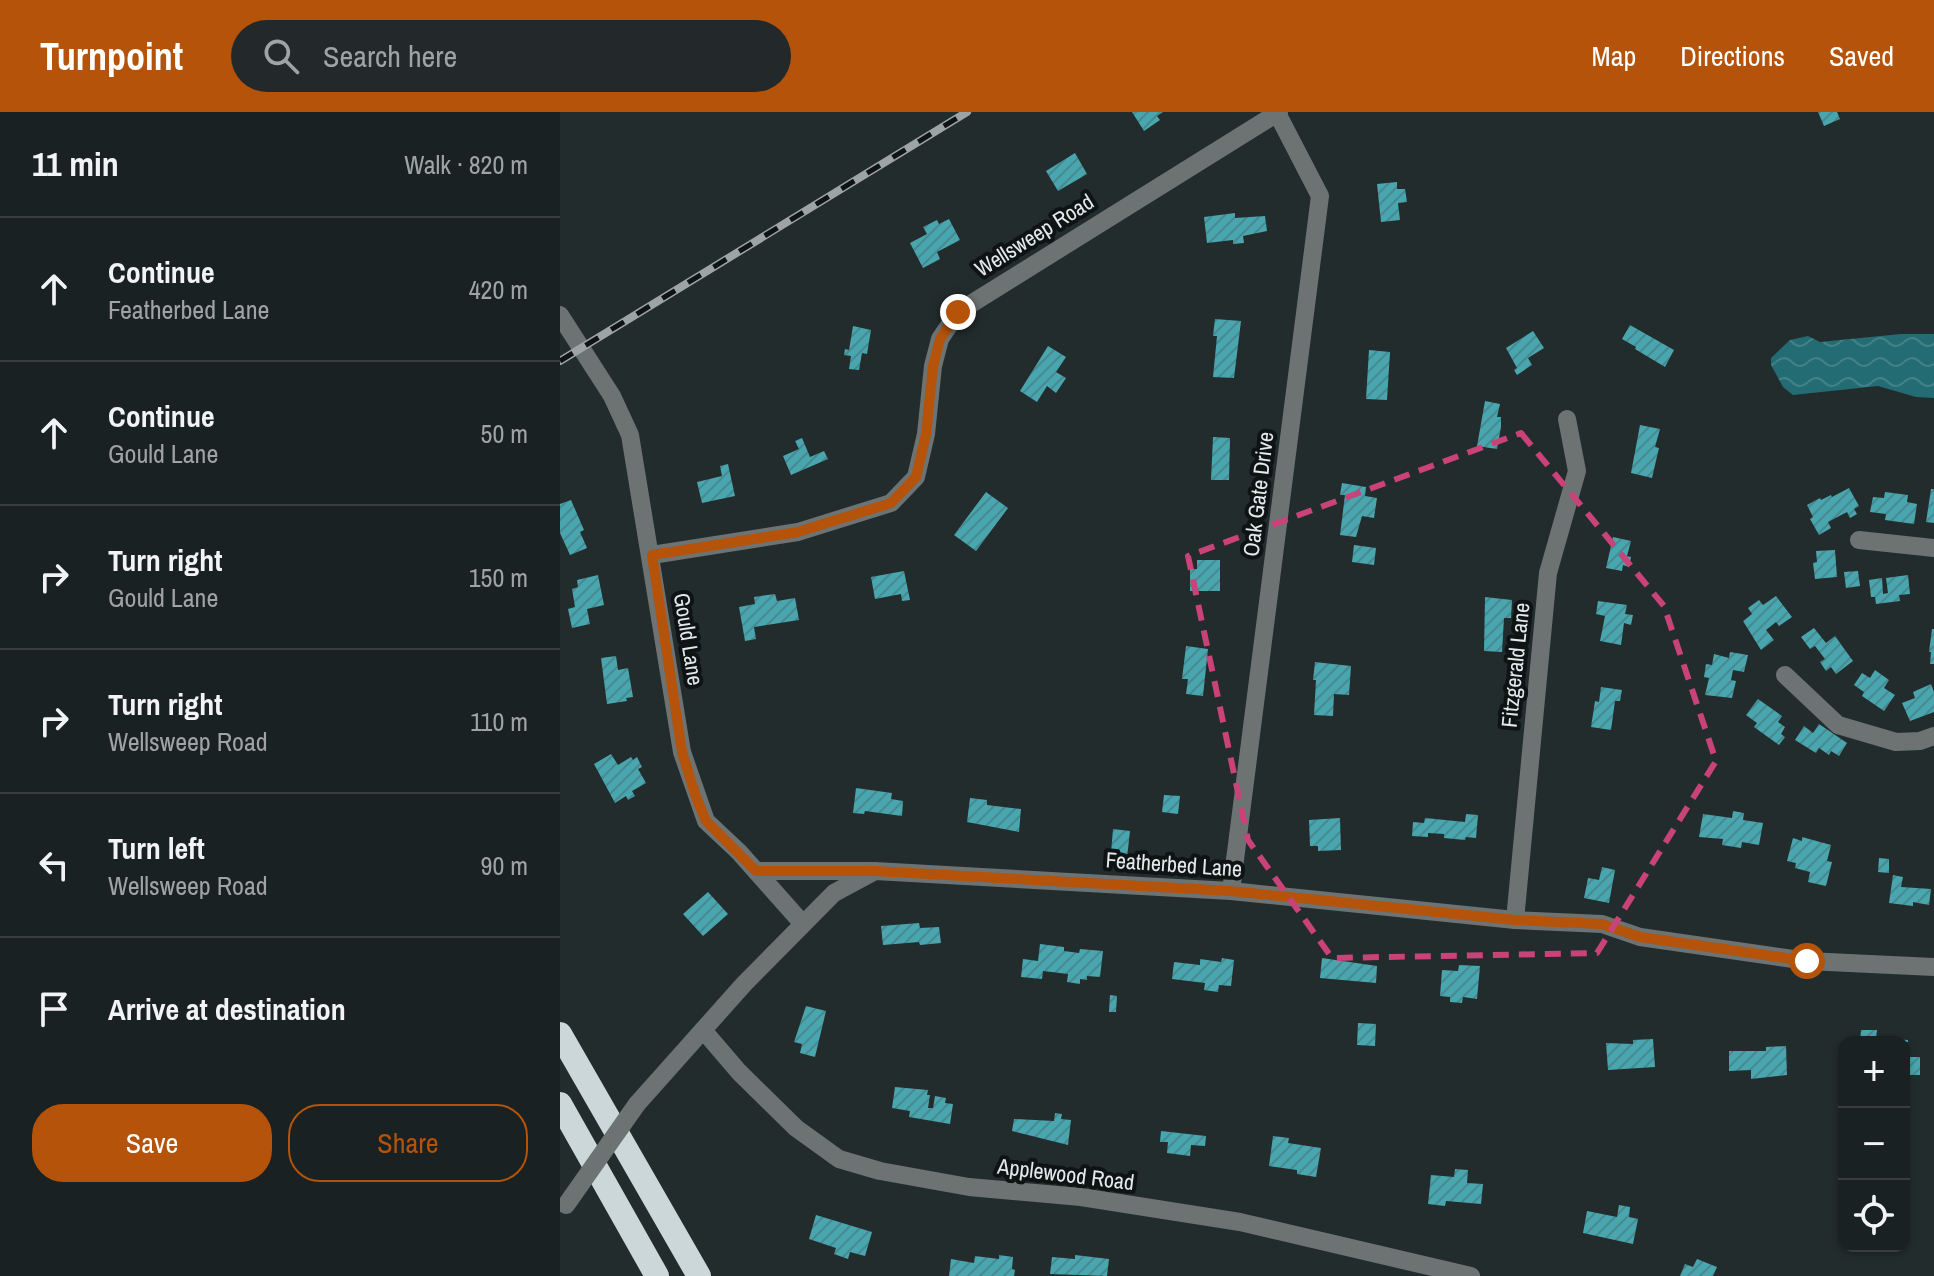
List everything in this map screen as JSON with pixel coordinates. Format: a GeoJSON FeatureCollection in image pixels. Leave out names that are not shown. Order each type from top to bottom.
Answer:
{"type":"FeatureCollection","features":[{"type":"Feature","properties":{"kind":"highway"},"geometry":{"type":"LineString","coordinates":[[560,1034],[699,1276]]}},
{"type":"Feature","properties":{"kind":"highway"},"geometry":{"type":"LineString","coordinates":[[560,1104],[657,1276]]}},
{"type":"Feature","properties":{"kind":"street","name":"Wellsweep Road"},"geometry":{"type":"LineString","coordinates":[[652,555],[798,532],[891,503],[916,477],[926,434],[933,366],[940,339],[958,312],[1278,112]]}},
{"type":"Feature","properties":{"kind":"street","name":"Oak Gate Drive"},"geometry":{"type":"LineString","coordinates":[[1231,891],[1320,196],[1278,112]]}},
{"type":"Feature","properties":{"kind":"street","name":"Gould Lane"},"geometry":{"type":"LineString","coordinates":[[560,315],[612,396],[630,435],[682,752],[696,797],[706,821],[803,924]]}},
{"type":"Feature","properties":{"kind":"street","name":"Fitzgerald Lane"},"geometry":{"type":"LineString","coordinates":[[1515,920],[1548,573],[1577,471],[1567,419]]}},
{"type":"Feature","properties":{"kind":"street"},"geometry":{"type":"LineString","coordinates":[[1859,540],[1934,548]]}},
{"type":"Feature","properties":{"kind":"street"},"geometry":{"type":"LineString","coordinates":[[1785,675],[1838,725],[1896,742],[1920,741],[1934,736]]}},
{"type":"Feature","properties":{"kind":"street"},"geometry":{"type":"LineString","coordinates":[[756,871],[875,871]]}},
{"type":"Feature","properties":{"kind":"street","name":"Featherbed Lane"},"geometry":{"type":"LineString","coordinates":[[875,871],[1231,891],[1515,920],[1602,924],[1640,937],[1807,961],[1934,967]]}},
{"type":"Feature","properties":{"kind":"street"},"geometry":{"type":"LineString","coordinates":[[563,1209],[637,1104],[744,984],[834,893],[875,871]]}},
{"type":"Feature","properties":{"kind":"street","name":"Applewood Road"},"geometry":{"type":"LineString","coordinates":[[703,1030],[739,1072],[796,1128],[839,1159],[880,1171],[969,1187],[1081,1197],[1240,1222],[1471,1276]]}},
{"type":"Feature","properties":{"kind":"highlighted area"},"geometry":{"type":"Polygon","coordinates":[[[1521,433],[1664,606],[1716,761],[1597,953],[1332,958],[1248,840],[1188,556],[1521,433]]]}},
{"type":"Feature","properties":{"kind":"water"},"geometry":{"type":"Polygon","coordinates":[[[1934,334],[1934,398],[1916,397],[1878,386],[1793,395],[1783,387],[1771,365],[1771,358],[1790,340],[1808,336],[1820,342],[1934,334]]]}},
{"type":"Feature","properties":{"kind":"building"},"geometry":{"type":"Polygon","coordinates":[[[1132,112],[1163,112],[1157,116],[1160,120],[1144,131],[1132,112]]]}},
{"type":"Feature","properties":{"kind":"building"},"geometry":{"type":"Polygon","coordinates":[[[1818,112],[1837,112],[1840,119],[1824,126],[1818,112]]]}},
{"type":"Feature","properties":{"kind":"building"},"geometry":{"type":"Polygon","coordinates":[[[1075,153],[1087,174],[1058,191],[1046,171],[1075,153]]]}},
{"type":"Feature","properties":{"kind":"building"},"geometry":{"type":"Polygon","coordinates":[[[1397,182],[1397,189],[1405,189],[1407,202],[1398,203],[1400,220],[1381,222],[1377,184],[1397,182]]]}},
{"type":"Feature","properties":{"kind":"building"},"geometry":{"type":"Polygon","coordinates":[[[1235,213],[1235,218],[1265,216],[1267,231],[1243,236],[1244,243],[1233,244],[1233,240],[1207,243],[1204,217],[1235,213]]]}},
{"type":"Feature","properties":{"kind":"building"},"geometry":{"type":"Polygon","coordinates":[[[949,219],[960,240],[937,252],[940,259],[923,268],[910,243],[927,234],[923,227],[937,220],[939,224],[949,219]]]}},
{"type":"Feature","properties":{"kind":"building"},"geometry":{"type":"Polygon","coordinates":[[[1215,319],[1241,321],[1234,378],[1213,377],[1217,336],[1213,336],[1215,319]]]}},
{"type":"Feature","properties":{"kind":"building"},"geometry":{"type":"Polygon","coordinates":[[[1630,325],[1674,350],[1665,367],[1622,339],[1630,325]]]}},
{"type":"Feature","properties":{"kind":"building"},"geometry":{"type":"Polygon","coordinates":[[[853,326],[871,330],[867,354],[862,353],[859,370],[849,369],[851,356],[844,355],[845,349],[849,350],[853,326]]]}},
{"type":"Feature","properties":{"kind":"building"},"geometry":{"type":"Polygon","coordinates":[[[1533,331],[1544,348],[1528,358],[1532,365],[1517,375],[1514,370],[1517,368],[1506,348],[1533,331]]]}},
{"type":"Feature","properties":{"kind":"building"},"geometry":{"type":"Polygon","coordinates":[[[1048,346],[1066,357],[1056,372],[1066,378],[1056,393],[1047,386],[1037,402],[1020,391],[1048,346]]]}},
{"type":"Feature","properties":{"kind":"building"},"geometry":{"type":"Polygon","coordinates":[[[1369,350],[1390,352],[1387,400],[1366,399],[1369,350]]]}},
{"type":"Feature","properties":{"kind":"building"},"geometry":{"type":"Polygon","coordinates":[[[1485,401],[1500,404],[1497,417],[1501,417],[1501,427],[1497,449],[1477,446],[1485,401]]]}},
{"type":"Feature","properties":{"kind":"building"},"geometry":{"type":"Polygon","coordinates":[[[1640,425],[1660,429],[1652,478],[1631,473],[1640,425]]]}},
{"type":"Feature","properties":{"kind":"building"},"geometry":{"type":"Polygon","coordinates":[[[1213,437],[1230,438],[1229,480],[1211,480],[1213,437]]]}},
{"type":"Feature","properties":{"kind":"building"},"geometry":{"type":"Polygon","coordinates":[[[802,438],[810,457],[824,451],[828,459],[791,475],[783,456],[799,449],[795,441],[802,438]]]}},
{"type":"Feature","properties":{"kind":"building"},"geometry":{"type":"Polygon","coordinates":[[[728,464],[735,496],[702,503],[697,482],[722,476],[720,466],[728,464]]]}},
{"type":"Feature","properties":{"kind":"building"},"geometry":{"type":"Polygon","coordinates":[[[1342,483],[1366,487],[1365,496],[1377,498],[1374,518],[1362,516],[1356,537],[1340,535],[1345,495],[1340,495],[1342,483]]]}},
{"type":"Feature","properties":{"kind":"building"},"geometry":{"type":"Polygon","coordinates":[[[1849,488],[1859,506],[1854,509],[1857,514],[1850,518],[1847,512],[1828,522],[1831,528],[1819,535],[1810,519],[1813,517],[1807,505],[1849,488]]]}},
{"type":"Feature","properties":{"kind":"building"},"geometry":{"type":"Polygon","coordinates":[[[1931,489],[1934,489],[1934,523],[1926,522],[1931,489]]]}},
{"type":"Feature","properties":{"kind":"building"},"geometry":{"type":"Polygon","coordinates":[[[986,492],[1008,508],[976,551],[954,535],[986,492]]]}},
{"type":"Feature","properties":{"kind":"building"},"geometry":{"type":"Polygon","coordinates":[[[1885,492],[1908,495],[1907,502],[1917,504],[1914,524],[1885,520],[1886,514],[1870,512],[1873,497],[1884,498],[1885,492]]]}},
{"type":"Feature","properties":{"kind":"building"},"geometry":{"type":"Polygon","coordinates":[[[571,500],[584,530],[580,532],[587,548],[570,555],[560,533],[560,504],[571,500]]]}},
{"type":"Feature","properties":{"kind":"building"},"geometry":{"type":"Polygon","coordinates":[[[1613,537],[1631,541],[1627,556],[1631,557],[1629,567],[1623,565],[1622,571],[1606,568],[1613,537]]]}},
{"type":"Feature","properties":{"kind":"building"},"geometry":{"type":"Polygon","coordinates":[[[1354,545],[1376,548],[1374,565],[1352,562],[1354,545]]]}},
{"type":"Feature","properties":{"kind":"building"},"geometry":{"type":"Polygon","coordinates":[[[1835,550],[1837,577],[1815,579],[1813,563],[1817,562],[1816,551],[1835,550]]]}},
{"type":"Feature","properties":{"kind":"building"},"geometry":{"type":"Polygon","coordinates":[[[1197,560],[1220,560],[1220,591],[1190,591],[1190,569],[1197,569],[1197,560]]]}},
{"type":"Feature","properties":{"kind":"building"},"geometry":{"type":"Polygon","coordinates":[[[904,571],[910,600],[902,601],[901,594],[875,599],[871,577],[904,571]]]}},
{"type":"Feature","properties":{"kind":"building"},"geometry":{"type":"Polygon","coordinates":[[[1858,571],[1860,586],[1846,588],[1844,572],[1858,571]]]}},
{"type":"Feature","properties":{"kind":"building"},"geometry":{"type":"Polygon","coordinates":[[[598,575],[604,605],[587,609],[590,624],[572,628],[568,609],[575,607],[572,589],[578,587],[577,580],[598,575]]]}},
{"type":"Feature","properties":{"kind":"building"},"geometry":{"type":"Polygon","coordinates":[[[1908,575],[1910,594],[1899,595],[1900,601],[1876,604],[1875,597],[1871,597],[1869,580],[1882,578],[1883,594],[1888,593],[1886,578],[1908,575]]]}},
{"type":"Feature","properties":{"kind":"building"},"geometry":{"type":"Polygon","coordinates":[[[775,594],[777,601],[795,598],[799,620],[754,627],[756,639],[745,641],[739,607],[755,604],[754,597],[775,594]]]}},
{"type":"Feature","properties":{"kind":"building"},"geometry":{"type":"Polygon","coordinates":[[[1776,596],[1792,617],[1779,626],[1776,622],[1766,630],[1774,640],[1761,650],[1743,621],[1752,614],[1748,608],[1759,600],[1763,605],[1776,596]]]}},
{"type":"Feature","properties":{"kind":"building"},"geometry":{"type":"Polygon","coordinates":[[[1485,597],[1512,600],[1511,618],[1504,618],[1502,652],[1484,651],[1485,597]]]}},
{"type":"Feature","properties":{"kind":"building"},"geometry":{"type":"Polygon","coordinates":[[[1598,601],[1627,605],[1625,614],[1633,615],[1631,625],[1624,623],[1621,645],[1600,641],[1605,616],[1596,614],[1598,601]]]}},
{"type":"Feature","properties":{"kind":"building"},"geometry":{"type":"Polygon","coordinates":[[[1814,628],[1826,643],[1835,636],[1853,661],[1836,674],[1831,667],[1826,671],[1820,662],[1825,659],[1815,646],[1810,649],[1801,637],[1814,628]]]}},
{"type":"Feature","properties":{"kind":"building"},"geometry":{"type":"Polygon","coordinates":[[[1932,629],[1934,664],[1930,664],[1929,652],[1932,629]]]}},
{"type":"Feature","properties":{"kind":"building"},"geometry":{"type":"Polygon","coordinates":[[[1186,646],[1208,649],[1203,696],[1186,694],[1188,679],[1182,679],[1186,646]]]}},
{"type":"Feature","properties":{"kind":"building"},"geometry":{"type":"Polygon","coordinates":[[[1730,652],[1748,655],[1744,672],[1733,670],[1731,680],[1736,681],[1732,698],[1705,695],[1709,678],[1704,677],[1706,664],[1712,665],[1714,654],[1729,658],[1730,652]]]}},
{"type":"Feature","properties":{"kind":"building"},"geometry":{"type":"Polygon","coordinates":[[[616,656],[618,670],[628,668],[633,697],[607,704],[601,658],[616,656]]]}},
{"type":"Feature","properties":{"kind":"building"},"geometry":{"type":"Polygon","coordinates":[[[1315,662],[1351,666],[1349,695],[1334,694],[1333,716],[1314,715],[1315,662]]]}},
{"type":"Feature","properties":{"kind":"building"},"geometry":{"type":"Polygon","coordinates":[[[1875,670],[1889,680],[1884,688],[1895,695],[1884,711],[1862,696],[1864,692],[1854,685],[1862,673],[1870,678],[1875,670]]]}},
{"type":"Feature","properties":{"kind":"building"},"geometry":{"type":"Polygon","coordinates":[[[1931,684],[1934,712],[1910,721],[1902,703],[1915,698],[1913,692],[1931,684]]]}},
{"type":"Feature","properties":{"kind":"building"},"geometry":{"type":"Polygon","coordinates":[[[1601,687],[1622,690],[1620,701],[1615,701],[1611,730],[1591,727],[1595,701],[1599,702],[1601,687]]]}},
{"type":"Feature","properties":{"kind":"building"},"geometry":{"type":"Polygon","coordinates":[[[1758,699],[1782,716],[1778,722],[1785,727],[1781,734],[1785,737],[1779,745],[1754,727],[1757,723],[1746,715],[1758,699]]]}},
{"type":"Feature","properties":{"kind":"building"},"geometry":{"type":"Polygon","coordinates":[[[1819,724],[1847,743],[1839,756],[1831,751],[1829,755],[1819,748],[1816,753],[1795,740],[1804,726],[1813,733],[1819,724]]]}},
{"type":"Feature","properties":{"kind":"building"},"geometry":{"type":"Polygon","coordinates":[[[611,754],[618,765],[637,757],[642,767],[638,769],[646,783],[632,791],[635,796],[628,800],[626,796],[615,803],[594,764],[611,754]]]}},
{"type":"Feature","properties":{"kind":"building"},"geometry":{"type":"Polygon","coordinates":[[[856,788],[892,793],[891,799],[903,801],[902,816],[865,811],[864,814],[853,813],[856,788]]]}},
{"type":"Feature","properties":{"kind":"building"},"geometry":{"type":"Polygon","coordinates":[[[1164,795],[1180,796],[1178,814],[1162,812],[1164,795]]]}},
{"type":"Feature","properties":{"kind":"building"},"geometry":{"type":"Polygon","coordinates":[[[970,798],[987,800],[987,805],[1021,809],[1019,832],[967,822],[970,798]]]}},
{"type":"Feature","properties":{"kind":"building"},"geometry":{"type":"Polygon","coordinates":[[[1733,811],[1744,813],[1743,820],[1763,823],[1759,845],[1742,842],[1741,848],[1722,845],[1723,839],[1699,837],[1703,814],[1732,818],[1733,811]]]}},
{"type":"Feature","properties":{"kind":"building"},"geometry":{"type":"Polygon","coordinates":[[[1466,814],[1478,815],[1476,838],[1444,838],[1444,834],[1428,833],[1428,837],[1412,836],[1413,822],[1424,823],[1425,818],[1465,822],[1466,814]]]}},
{"type":"Feature","properties":{"kind":"building"},"geometry":{"type":"Polygon","coordinates":[[[1340,818],[1341,850],[1318,851],[1318,846],[1310,846],[1309,820],[1340,818]]]}},
{"type":"Feature","properties":{"kind":"building"},"geometry":{"type":"Polygon","coordinates":[[[1113,829],[1130,831],[1123,867],[1110,865],[1113,829]]]}},
{"type":"Feature","properties":{"kind":"building"},"geometry":{"type":"Polygon","coordinates":[[[1802,837],[1831,845],[1827,861],[1832,862],[1826,886],[1808,882],[1810,872],[1795,868],[1796,863],[1787,861],[1793,838],[1802,841],[1802,837]]]}},
{"type":"Feature","properties":{"kind":"building"},"geometry":{"type":"Polygon","coordinates":[[[1879,858],[1889,859],[1889,873],[1878,872],[1879,858]]]}},
{"type":"Feature","properties":{"kind":"building"},"geometry":{"type":"Polygon","coordinates":[[[1602,867],[1615,870],[1609,903],[1584,898],[1588,878],[1599,880],[1602,867]]]}},
{"type":"Feature","properties":{"kind":"building"},"geometry":{"type":"Polygon","coordinates":[[[1893,875],[1903,877],[1901,887],[1931,889],[1929,905],[1889,903],[1893,875]]]}},
{"type":"Feature","properties":{"kind":"building"},"geometry":{"type":"Polygon","coordinates":[[[708,892],[728,914],[703,936],[683,914],[708,892]]]}},
{"type":"Feature","properties":{"kind":"building"},"geometry":{"type":"Polygon","coordinates":[[[919,923],[920,928],[939,927],[941,943],[883,945],[881,926],[919,923]]]}},
{"type":"Feature","properties":{"kind":"building"},"geometry":{"type":"Polygon","coordinates":[[[1040,944],[1064,947],[1064,951],[1079,953],[1080,949],[1103,951],[1100,977],[1087,976],[1087,980],[1080,979],[1080,984],[1067,982],[1068,974],[1043,971],[1042,979],[1021,977],[1023,959],[1038,961],[1040,944]]]}},
{"type":"Feature","properties":{"kind":"building"},"geometry":{"type":"Polygon","coordinates":[[[1222,958],[1234,960],[1231,986],[1219,985],[1218,992],[1204,990],[1205,983],[1172,979],[1174,962],[1200,965],[1200,959],[1221,962],[1222,958]]]}},
{"type":"Feature","properties":{"kind":"building"},"geometry":{"type":"Polygon","coordinates":[[[1322,958],[1377,966],[1376,983],[1320,978],[1322,958]]]}},
{"type":"Feature","properties":{"kind":"building"},"geometry":{"type":"Polygon","coordinates":[[[1459,965],[1480,966],[1477,999],[1463,997],[1462,1003],[1450,1002],[1450,997],[1440,996],[1442,970],[1458,971],[1459,965]]]}},
{"type":"Feature","properties":{"kind":"building"},"geometry":{"type":"Polygon","coordinates":[[[1110,995],[1117,996],[1116,1012],[1109,1012],[1110,995]]]}},
{"type":"Feature","properties":{"kind":"building"},"geometry":{"type":"Polygon","coordinates":[[[806,1006],[826,1011],[815,1057],[800,1053],[802,1044],[794,1042],[806,1006]]]}},
{"type":"Feature","properties":{"kind":"building"},"geometry":{"type":"Polygon","coordinates":[[[1358,1023],[1376,1024],[1375,1046],[1357,1045],[1358,1023]]]}},
{"type":"Feature","properties":{"kind":"building"},"geometry":{"type":"Polygon","coordinates":[[[1861,1030],[1877,1030],[1876,1036],[1860,1036],[1861,1030]]]}},
{"type":"Feature","properties":{"kind":"building"},"geometry":{"type":"Polygon","coordinates":[[[1653,1039],[1655,1067],[1608,1070],[1606,1043],[1633,1044],[1633,1040],[1653,1039]]]}},
{"type":"Feature","properties":{"kind":"building"},"geometry":{"type":"Polygon","coordinates":[[[1786,1046],[1787,1075],[1751,1079],[1751,1070],[1729,1071],[1729,1051],[1766,1051],[1766,1047],[1786,1046]]]}},
{"type":"Feature","properties":{"kind":"building"},"geometry":{"type":"Polygon","coordinates":[[[1910,1057],[1920,1057],[1920,1075],[1910,1075],[1910,1057]]]}},
{"type":"Feature","properties":{"kind":"building"},"geometry":{"type":"Polygon","coordinates":[[[895,1087],[928,1090],[928,1108],[933,1108],[935,1096],[946,1098],[945,1103],[953,1104],[950,1124],[909,1117],[910,1111],[892,1108],[895,1087]]]}},
{"type":"Feature","properties":{"kind":"building"},"geometry":{"type":"Polygon","coordinates":[[[1055,1113],[1062,1114],[1061,1119],[1071,1120],[1068,1145],[1012,1131],[1014,1119],[1054,1121],[1055,1113]]]}},
{"type":"Feature","properties":{"kind":"building"},"geometry":{"type":"Polygon","coordinates":[[[1161,1131],[1206,1136],[1205,1146],[1191,1145],[1190,1156],[1167,1153],[1168,1142],[1160,1142],[1161,1131]]]}},
{"type":"Feature","properties":{"kind":"building"},"geometry":{"type":"Polygon","coordinates":[[[1273,1136],[1289,1138],[1288,1143],[1321,1148],[1316,1177],[1297,1174],[1297,1170],[1269,1166],[1273,1136]]]}},
{"type":"Feature","properties":{"kind":"building"},"geometry":{"type":"Polygon","coordinates":[[[1455,1169],[1468,1170],[1467,1183],[1483,1184],[1481,1204],[1446,1201],[1445,1206],[1428,1204],[1431,1175],[1454,1177],[1455,1169]]]}},
{"type":"Feature","properties":{"kind":"building"},"geometry":{"type":"Polygon","coordinates":[[[1619,1205],[1630,1207],[1629,1217],[1638,1219],[1633,1244],[1583,1233],[1587,1211],[1617,1217],[1619,1205]]]}},
{"type":"Feature","properties":{"kind":"building"},"geometry":{"type":"Polygon","coordinates":[[[816,1215],[872,1232],[865,1256],[850,1252],[848,1259],[834,1254],[836,1248],[809,1239],[816,1215]]]}},
{"type":"Feature","properties":{"kind":"building"},"geometry":{"type":"Polygon","coordinates":[[[999,1255],[1013,1257],[1014,1276],[949,1276],[951,1259],[974,1263],[975,1256],[999,1259],[999,1255]]]}},
{"type":"Feature","properties":{"kind":"building"},"geometry":{"type":"Polygon","coordinates":[[[1075,1255],[1109,1259],[1107,1276],[1050,1274],[1052,1257],[1075,1259],[1075,1255]]]}},
{"type":"Feature","properties":{"kind":"building"},"geometry":{"type":"Polygon","coordinates":[[[1697,1259],[1717,1267],[1713,1276],[1680,1276],[1685,1264],[1693,1267],[1697,1259]]]}},
{"type":"Feature","properties":{"kind":"railway"},"geometry":{"type":"LineString","coordinates":[[560,361],[967,112]]}},
{"type":"Feature","properties":{"kind":"route"},"geometry":{"type":"LineString","coordinates":[[958,312],[940,339],[933,366],[926,434],[916,477],[891,503],[798,532],[652,555],[682,752],[696,797],[706,821],[756,871],[875,871],[1231,891],[1515,920],[1602,924],[1640,937],[1807,961]]}}]}
